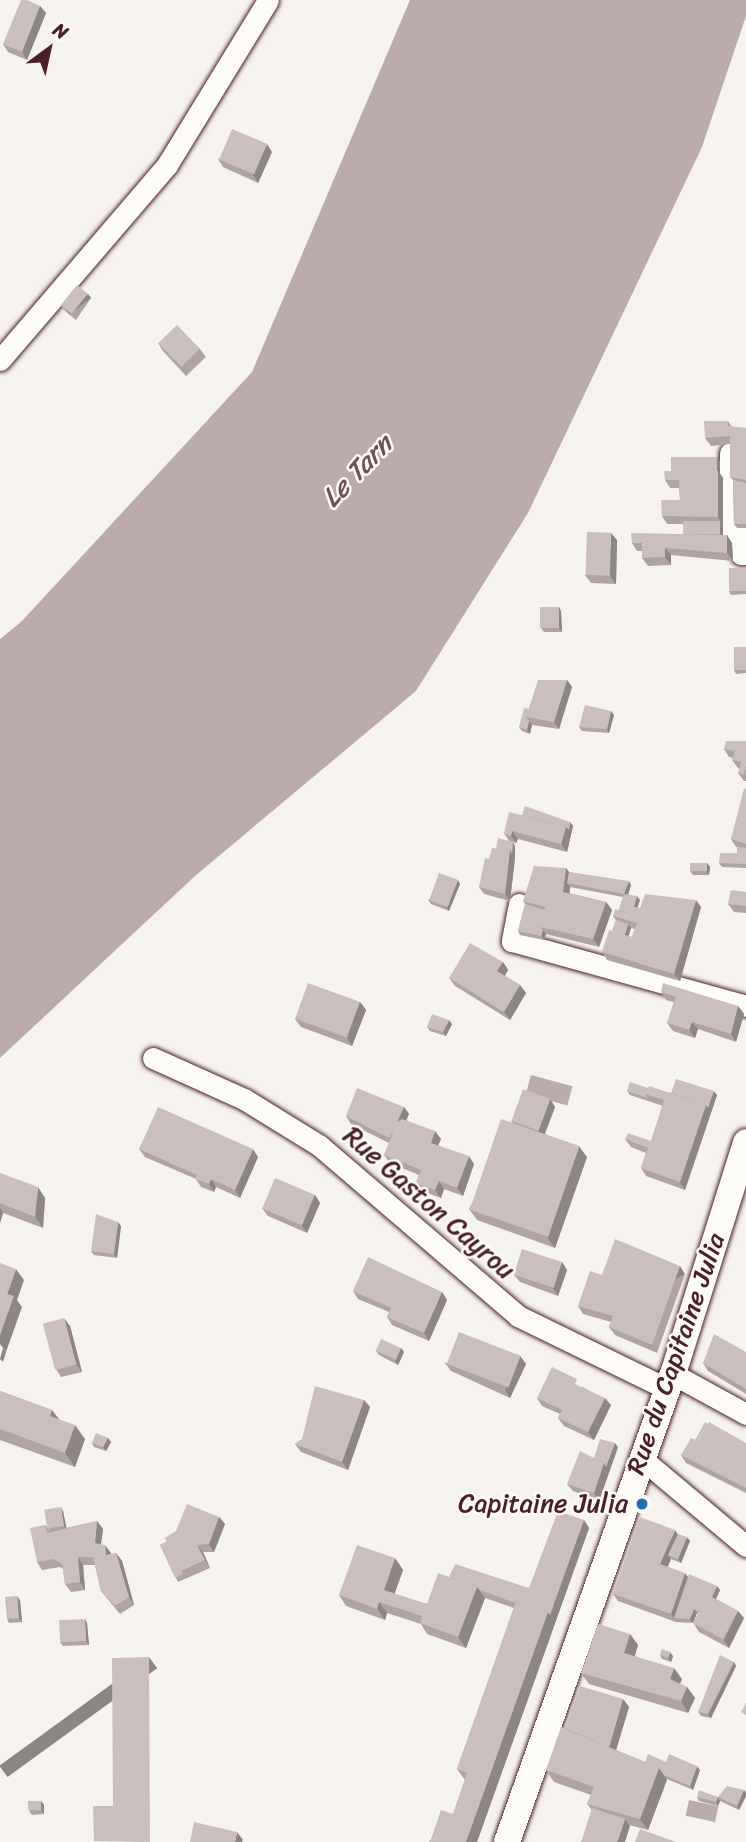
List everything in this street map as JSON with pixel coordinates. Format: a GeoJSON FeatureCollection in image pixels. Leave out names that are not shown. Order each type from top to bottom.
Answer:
{"type":"FeatureCollection","features":[{"type":"Feature","properties":{"kind":"street"},"geometry":{"type":"LineString","coordinates":[[0,360],[167,165],[268,0]]}},
{"type":"Feature","properties":{"kind":"street"},"geometry":{"type":"LineString","coordinates":[[730,453],[729,536],[742,537],[741,554],[746,555]]}},
{"type":"Feature","properties":{"kind":"street"},"geometry":{"type":"LineString","coordinates":[[519,904],[512,941],[746,1006]]}},
{"type":"Feature","properties":{"kind":"street","name":"Rue Gaston Cayrou"},"geometry":{"type":"LineString","coordinates":[[153,1058],[243,1099],[320,1146],[518,1316],[746,1414]]}},
{"type":"Feature","properties":{"kind":"street","name":"Rue du Capitaine Julia"},"geometry":{"type":"LineString","coordinates":[[507,1842],[670,1381],[746,1142]]}},
{"type":"Feature","properties":{"kind":"street"},"geometry":{"type":"LineString","coordinates":[[642,1458],[746,1546]]}},
{"type":"Feature","properties":{"kind":"water","name":"Le Tarn"},"geometry":{"type":"Polygon","coordinates":[[[410,0],[746,0],[746,16],[702,147],[528,513],[416,691],[195,876],[0,1058],[0,639],[21,622],[252,372],[410,0]]]}},
{"type":"Feature","properties":{"kind":"water"},"geometry":{"type":"Polygon","coordinates":[[[531,1075],[573,1086],[567,1105],[526,1094],[531,1075]]]}},
{"type":"Feature","properties":{"kind":"water"},"geometry":{"type":"Polygon","coordinates":[[[689,1800],[718,1806],[715,1822],[686,1816],[689,1800]]]}},
{"type":"Feature","properties":{"kind":"building"},"geometry":{"type":"Polygon","coordinates":[[[21,0],[40,6],[22,52],[3,44],[21,0]]]}},
{"type":"Feature","properties":{"kind":"building"},"geometry":{"type":"Polygon","coordinates":[[[232,129],[267,144],[254,174],[219,159],[232,129]]]}},
{"type":"Feature","properties":{"kind":"building"},"geometry":{"type":"Polygon","coordinates":[[[77,285],[88,294],[72,314],[61,305],[77,285]]]}},
{"type":"Feature","properties":{"kind":"building"},"geometry":{"type":"Polygon","coordinates":[[[177,325],[200,349],[181,367],[158,343],[177,325]]]}},
{"type":"Feature","properties":{"kind":"building"},"geometry":{"type":"Polygon","coordinates":[[[704,421],[728,421],[728,426],[746,428],[746,480],[730,477],[730,436],[705,438],[704,421]]]}},
{"type":"Feature","properties":{"kind":"building"},"geometry":{"type":"Polygon","coordinates":[[[671,457],[717,457],[717,472],[671,472],[671,457]]]}},
{"type":"Feature","properties":{"kind":"building"},"geometry":{"type":"Polygon","coordinates":[[[664,471],[718,471],[718,517],[662,516],[661,500],[680,500],[679,480],[665,480],[664,471]]]}},
{"type":"Feature","properties":{"kind":"building"},"geometry":{"type":"Polygon","coordinates":[[[733,480],[746,483],[746,524],[734,524],[733,480]]]}},
{"type":"Feature","properties":{"kind":"building"},"geometry":{"type":"Polygon","coordinates":[[[683,521],[720,521],[720,534],[683,534],[683,521]]]}},
{"type":"Feature","properties":{"kind":"building"},"geometry":{"type":"Polygon","coordinates":[[[587,532],[611,533],[609,576],[585,575],[587,532]]]}},
{"type":"Feature","properties":{"kind":"building"},"geometry":{"type":"Polygon","coordinates":[[[631,533],[727,535],[727,553],[665,548],[665,557],[642,558],[642,543],[632,543],[631,533]]]}},
{"type":"Feature","properties":{"kind":"building"},"geometry":{"type":"Polygon","coordinates":[[[729,568],[746,568],[746,591],[729,591],[729,568]]]}},
{"type":"Feature","properties":{"kind":"building"},"geometry":{"type":"Polygon","coordinates":[[[540,607],[559,607],[559,628],[540,628],[540,607]]]}},
{"type":"Feature","properties":{"kind":"building"},"geometry":{"type":"Polygon","coordinates":[[[734,647],[746,647],[746,670],[734,670],[734,647]]]}},
{"type":"Feature","properties":{"kind":"building"},"geometry":{"type":"Polygon","coordinates":[[[538,680],[567,680],[554,722],[526,717],[538,680]]]}},
{"type":"Feature","properties":{"kind":"building"},"geometry":{"type":"Polygon","coordinates":[[[585,705],[611,711],[607,729],[579,727],[585,705]]]}},
{"type":"Feature","properties":{"kind":"building"},"geometry":{"type":"Polygon","coordinates":[[[524,708],[529,709],[526,717],[529,721],[527,730],[519,727],[524,708]]]}},
{"type":"Feature","properties":{"kind":"building"},"geometry":{"type":"Polygon","coordinates":[[[726,741],[746,741],[744,774],[738,773],[741,762],[732,760],[735,751],[724,749],[726,741]]]}},
{"type":"Feature","properties":{"kind":"building"},"geometry":{"type":"Polygon","coordinates":[[[744,788],[746,789],[746,844],[731,839],[744,788]]]}},
{"type":"Feature","properties":{"kind":"building"},"geometry":{"type":"Polygon","coordinates":[[[525,806],[570,822],[569,830],[522,815],[525,806]]]}},
{"type":"Feature","properties":{"kind":"building"},"geometry":{"type":"Polygon","coordinates":[[[509,812],[566,827],[561,844],[512,831],[511,836],[504,833],[509,812]]]}},
{"type":"Feature","properties":{"kind":"building"},"geometry":{"type":"Polygon","coordinates":[[[498,838],[513,842],[512,854],[510,850],[496,849],[498,838]]]}},
{"type":"Feature","properties":{"kind":"building"},"geometry":{"type":"Polygon","coordinates":[[[737,847],[746,848],[746,864],[719,863],[720,853],[737,853],[737,847]]]}},
{"type":"Feature","properties":{"kind":"building"},"geometry":{"type":"Polygon","coordinates":[[[492,848],[510,850],[505,894],[479,887],[485,858],[489,859],[492,848]]]}},
{"type":"Feature","properties":{"kind":"building"},"geometry":{"type":"Polygon","coordinates":[[[690,863],[707,863],[707,871],[690,871],[690,863]]]}},
{"type":"Feature","properties":{"kind":"building"},"geometry":{"type":"Polygon","coordinates":[[[534,866],[566,868],[563,892],[606,902],[593,939],[540,927],[545,907],[523,901],[534,866]]]}},
{"type":"Feature","properties":{"kind":"building"},"geometry":{"type":"Polygon","coordinates":[[[569,872],[629,881],[624,894],[567,883],[569,872]]]}},
{"type":"Feature","properties":{"kind":"building"},"geometry":{"type":"Polygon","coordinates":[[[439,873],[458,880],[448,907],[429,900],[439,873]]]}},
{"type":"Feature","properties":{"kind":"building"},"geometry":{"type":"Polygon","coordinates":[[[731,890],[746,892],[746,906],[728,904],[731,890]]]}},
{"type":"Feature","properties":{"kind":"building"},"geometry":{"type":"Polygon","coordinates":[[[624,894],[637,896],[634,907],[630,906],[628,913],[619,910],[624,894]]]}},
{"type":"Feature","properties":{"kind":"building"},"geometry":{"type":"Polygon","coordinates":[[[645,894],[696,900],[674,974],[602,952],[609,930],[632,937],[637,923],[613,916],[615,909],[628,913],[630,906],[640,908],[645,894]]]}},
{"type":"Feature","properties":{"kind":"building"},"geometry":{"type":"Polygon","coordinates":[[[525,904],[545,910],[540,927],[543,930],[541,936],[518,931],[525,904]]]}},
{"type":"Feature","properties":{"kind":"building"},"geometry":{"type":"Polygon","coordinates":[[[616,920],[628,924],[625,935],[612,931],[616,920]]]}},
{"type":"Feature","properties":{"kind":"building"},"geometry":{"type":"Polygon","coordinates":[[[470,943],[503,962],[497,971],[520,985],[504,1012],[449,978],[470,943]]]}},
{"type":"Feature","properties":{"kind":"building"},"geometry":{"type":"Polygon","coordinates":[[[308,983],[360,1002],[347,1038],[295,1019],[308,983]]]}},
{"type":"Feature","properties":{"kind":"building"},"geometry":{"type":"Polygon","coordinates":[[[663,983],[738,1006],[731,1034],[692,1022],[689,1030],[667,1023],[676,997],[661,992],[663,983]]]}},
{"type":"Feature","properties":{"kind":"building"},"geometry":{"type":"Polygon","coordinates":[[[432,1014],[449,1020],[443,1032],[427,1027],[432,1014]]]}},
{"type":"Feature","properties":{"kind":"building"},"geometry":{"type":"Polygon","coordinates":[[[676,1079],[714,1091],[708,1108],[671,1093],[676,1079]]]}},
{"type":"Feature","properties":{"kind":"building"},"geometry":{"type":"Polygon","coordinates":[[[630,1082],[648,1088],[645,1094],[648,1098],[627,1091],[630,1082]]]}},
{"type":"Feature","properties":{"kind":"building"},"geometry":{"type":"Polygon","coordinates":[[[649,1086],[706,1105],[680,1182],[641,1168],[648,1148],[625,1139],[628,1133],[651,1141],[664,1100],[645,1094],[649,1086]]]}},
{"type":"Feature","properties":{"kind":"building"},"geometry":{"type":"Polygon","coordinates":[[[357,1088],[404,1107],[397,1122],[402,1119],[435,1131],[431,1143],[469,1156],[457,1188],[439,1181],[435,1190],[416,1183],[421,1170],[384,1155],[394,1130],[389,1138],[346,1116],[357,1088]]]}},
{"type":"Feature","properties":{"kind":"building"},"geometry":{"type":"Polygon","coordinates":[[[523,1089],[550,1099],[539,1131],[511,1121],[523,1089]]]}},
{"type":"Feature","properties":{"kind":"building"},"geometry":{"type":"Polygon","coordinates":[[[158,1107],[253,1149],[235,1190],[211,1179],[209,1184],[195,1179],[197,1175],[139,1149],[158,1107]]]}},
{"type":"Feature","properties":{"kind":"building"},"geometry":{"type":"Polygon","coordinates":[[[501,1119],[579,1146],[548,1237],[470,1210],[501,1119]]]}},
{"type":"Feature","properties":{"kind":"building"},"geometry":{"type":"Polygon","coordinates":[[[0,1173],[38,1187],[35,1217],[0,1203],[0,1173]]]}},
{"type":"Feature","properties":{"kind":"building"},"geometry":{"type":"Polygon","coordinates":[[[275,1178],[315,1195],[302,1225],[262,1208],[275,1178]]]}},
{"type":"Feature","properties":{"kind":"building"},"geometry":{"type":"Polygon","coordinates":[[[96,1214],[118,1222],[114,1254],[91,1251],[96,1214]]]}},
{"type":"Feature","properties":{"kind":"building"},"geometry":{"type":"Polygon","coordinates":[[[615,1239],[680,1266],[652,1345],[609,1327],[613,1316],[578,1306],[590,1271],[602,1275],[615,1239]]]}},
{"type":"Feature","properties":{"kind":"building"},"geometry":{"type":"Polygon","coordinates":[[[522,1249],[562,1262],[554,1288],[514,1275],[522,1249]]]}},
{"type":"Feature","properties":{"kind":"building"},"geometry":{"type":"Polygon","coordinates":[[[368,1257],[442,1292],[424,1333],[387,1317],[391,1308],[353,1291],[368,1257]]]}},
{"type":"Feature","properties":{"kind":"building"},"geometry":{"type":"Polygon","coordinates":[[[0,1263],[16,1269],[7,1294],[14,1296],[0,1335],[0,1263]]]}},
{"type":"Feature","properties":{"kind":"building"},"geometry":{"type":"Polygon","coordinates":[[[64,1318],[76,1364],[55,1370],[43,1324],[64,1318]]]}},
{"type":"Feature","properties":{"kind":"building"},"geometry":{"type":"Polygon","coordinates":[[[459,1332],[521,1356],[508,1387],[447,1364],[459,1332]]]}},
{"type":"Feature","properties":{"kind":"building"},"geometry":{"type":"Polygon","coordinates":[[[714,1334],[746,1352],[746,1389],[703,1363],[714,1334]]]}},
{"type":"Feature","properties":{"kind":"building"},"geometry":{"type":"Polygon","coordinates":[[[381,1339],[401,1348],[396,1360],[376,1351],[381,1339]]]}},
{"type":"Feature","properties":{"kind":"building"},"geometry":{"type":"Polygon","coordinates":[[[552,1367],[577,1379],[575,1384],[605,1398],[588,1432],[558,1418],[562,1410],[537,1398],[552,1367]]]}},
{"type":"Feature","properties":{"kind":"building"},"geometry":{"type":"Polygon","coordinates":[[[315,1386],[364,1400],[342,1462],[295,1444],[302,1439],[315,1386]]]}},
{"type":"Feature","properties":{"kind":"building"},"geometry":{"type":"Polygon","coordinates":[[[0,1391],[52,1410],[50,1416],[75,1425],[65,1453],[0,1429],[0,1391]]]}},
{"type":"Feature","properties":{"kind":"building"},"geometry":{"type":"Polygon","coordinates":[[[705,1422],[708,1424],[698,1441],[695,1440],[705,1422]]]}},
{"type":"Feature","properties":{"kind":"building"},"geometry":{"type":"Polygon","coordinates":[[[709,1422],[746,1443],[746,1488],[681,1455],[691,1438],[698,1441],[709,1422]]]}},
{"type":"Feature","properties":{"kind":"building"},"geometry":{"type":"Polygon","coordinates":[[[96,1433],[108,1438],[103,1447],[92,1443],[96,1433]]]}},
{"type":"Feature","properties":{"kind":"building"},"geometry":{"type":"Polygon","coordinates":[[[600,1439],[615,1443],[606,1467],[594,1458],[600,1439]]]}},
{"type":"Feature","properties":{"kind":"building"},"geometry":{"type":"Polygon","coordinates":[[[580,1451],[604,1463],[594,1493],[567,1484],[580,1451]]]}},
{"type":"Feature","properties":{"kind":"building"},"geometry":{"type":"Polygon","coordinates":[[[187,1504],[219,1517],[209,1544],[197,1545],[205,1560],[181,1571],[165,1538],[176,1531],[187,1504]]]}},
{"type":"Feature","properties":{"kind":"building"},"geometry":{"type":"Polygon","coordinates":[[[61,1507],[64,1526],[47,1528],[44,1510],[61,1507]]]}},
{"type":"Feature","properties":{"kind":"building"},"geometry":{"type":"Polygon","coordinates":[[[558,1511],[584,1520],[550,1615],[548,1612],[516,1601],[515,1603],[449,1577],[455,1564],[529,1588],[558,1511]]]}},
{"type":"Feature","properties":{"kind":"building"},"geometry":{"type":"Polygon","coordinates":[[[640,1517],[675,1530],[660,1564],[685,1573],[671,1614],[613,1594],[640,1517]]]}},
{"type":"Feature","properties":{"kind":"building"},"geometry":{"type":"Polygon","coordinates":[[[97,1521],[95,1543],[105,1545],[106,1555],[116,1553],[129,1597],[115,1606],[101,1591],[93,1557],[78,1557],[80,1582],[65,1584],[62,1564],[54,1559],[37,1562],[30,1528],[45,1525],[47,1533],[97,1521]]]}},
{"type":"Feature","properties":{"kind":"building"},"geometry":{"type":"Polygon","coordinates":[[[678,1534],[687,1537],[678,1559],[668,1555],[678,1534]]]}},
{"type":"Feature","properties":{"kind":"building"},"geometry":{"type":"Polygon","coordinates":[[[167,1542],[183,1574],[175,1578],[160,1545],[167,1542]]]}},
{"type":"Feature","properties":{"kind":"building"},"geometry":{"type":"Polygon","coordinates":[[[357,1545],[395,1558],[384,1590],[427,1604],[438,1573],[477,1587],[458,1637],[420,1623],[422,1616],[379,1602],[377,1609],[339,1595],[357,1545]]]}},
{"type":"Feature","properties":{"kind":"building"},"geometry":{"type":"Polygon","coordinates":[[[689,1574],[717,1586],[712,1597],[708,1595],[700,1612],[694,1609],[690,1619],[674,1618],[689,1574]]]}},
{"type":"Feature","properties":{"kind":"building"},"geometry":{"type":"Polygon","coordinates":[[[708,1595],[738,1611],[723,1639],[693,1623],[708,1595]]]}},
{"type":"Feature","properties":{"kind":"building"},"geometry":{"type":"Polygon","coordinates":[[[17,1596],[19,1618],[7,1619],[5,1597],[17,1596]]]}},
{"type":"Feature","properties":{"kind":"building"},"geometry":{"type":"Polygon","coordinates":[[[516,1601],[548,1612],[466,1842],[430,1842],[441,1810],[453,1814],[467,1773],[457,1769],[516,1601]]]}},
{"type":"Feature","properties":{"kind":"building"},"geometry":{"type":"Polygon","coordinates":[[[85,1619],[86,1641],[60,1642],[59,1620],[85,1619]]]}},
{"type":"Feature","properties":{"kind":"building"},"geometry":{"type":"Polygon","coordinates":[[[598,1624],[630,1634],[624,1653],[674,1668],[670,1679],[687,1687],[681,1701],[581,1673],[598,1624]]]}},
{"type":"Feature","properties":{"kind":"building"},"geometry":{"type":"Polygon","coordinates":[[[662,1649],[670,1652],[668,1658],[660,1655],[662,1649]]]}},
{"type":"Feature","properties":{"kind":"building"},"geometry":{"type":"Polygon","coordinates":[[[720,1655],[734,1662],[708,1714],[698,1712],[720,1655]]]}},
{"type":"Feature","properties":{"kind":"building"},"geometry":{"type":"Polygon","coordinates":[[[149,1657],[150,1842],[94,1841],[93,1806],[113,1806],[112,1658],[149,1657]]]}},
{"type":"Feature","properties":{"kind":"building"},"geometry":{"type":"Polygon","coordinates":[[[580,1686],[623,1699],[609,1747],[565,1728],[580,1686]]]}},
{"type":"Feature","properties":{"kind":"building"},"geometry":{"type":"Polygon","coordinates":[[[561,1727],[659,1768],[640,1819],[587,1804],[594,1787],[546,1770],[561,1727]]]}},
{"type":"Feature","properties":{"kind":"building"},"geometry":{"type":"Polygon","coordinates":[[[648,1754],[666,1762],[669,1754],[697,1766],[690,1786],[664,1775],[659,1768],[645,1762],[648,1754]]]}},
{"type":"Feature","properties":{"kind":"building"},"geometry":{"type":"Polygon","coordinates":[[[727,1786],[744,1790],[737,1806],[718,1797],[727,1786]]]}},
{"type":"Feature","properties":{"kind":"building"},"geometry":{"type":"Polygon","coordinates":[[[699,1790],[718,1797],[716,1802],[697,1797],[699,1790]]]}},
{"type":"Feature","properties":{"kind":"building"},"geometry":{"type":"Polygon","coordinates":[[[28,1801],[41,1801],[41,1810],[28,1810],[28,1801]]]}},
{"type":"Feature","properties":{"kind":"building"},"geometry":{"type":"Polygon","coordinates":[[[592,1808],[625,1819],[617,1842],[581,1842],[592,1808]]]}},
{"type":"Feature","properties":{"kind":"building"},"geometry":{"type":"Polygon","coordinates":[[[194,1822],[237,1832],[235,1842],[190,1842],[194,1822]]]}},
{"type":"Feature","properties":{"kind":"building"},"geometry":{"type":"Polygon","coordinates":[[[640,1829],[676,1842],[635,1842],[640,1829]]]}},
{"type":"Feature","properties":{"kind":"place","name":"Capitaine Julia"},"geometry":{"type":"Point","coordinates":[642,1504]}}]}
